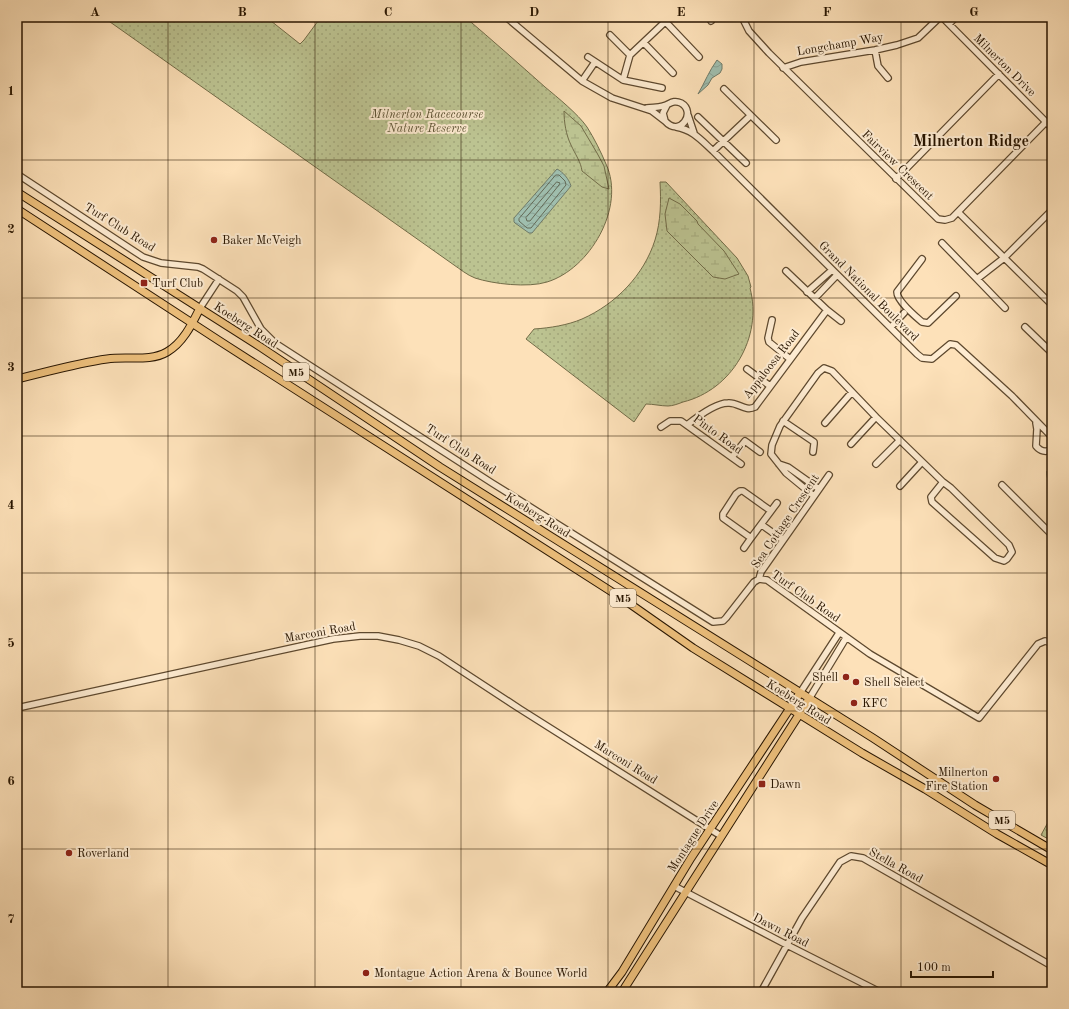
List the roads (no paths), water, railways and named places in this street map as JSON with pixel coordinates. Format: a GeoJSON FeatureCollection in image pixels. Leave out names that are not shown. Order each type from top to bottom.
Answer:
{"type":"FeatureCollection","features":[{"type":"Feature","properties":{"kind":"main road","name":"Koeberg Road"},"geometry":{"type":"LineString","coordinates":[[17,192],[200,308],[437,464],[809,699],[867,734],[975,805],[1052,850]]}},
{"type":"Feature","properties":{"kind":"main road","name":"Koeberg Road"},"geometry":{"type":"LineString","coordinates":[[17,209],[617,595],[693,648],[862,753],[997,834],[1052,865]]}},
{"type":"Feature","properties":{"kind":"main road"},"geometry":{"type":"LineString","coordinates":[[17,379],[100,360],[150,358],[159,356],[175,347],[192,323],[200,308]]}},
{"type":"Feature","properties":{"kind":"main road","name":"Montague Drive"},"geometry":{"type":"LineString","coordinates":[[607,992],[622,972],[710,829],[800,693]]}},
{"type":"Feature","properties":{"kind":"main road","name":"Montague Drive"},"geometry":{"type":"LineString","coordinates":[[622,992],[809,699]]}},
{"type":"Feature","properties":{"kind":"street"},"geometry":{"type":"LineString","coordinates":[[506,17],[583,82],[612,98],[644,108],[655,113],[669,125],[676,127],[685,121],[687,114],[686,109],[681,103],[674,102],[658,107],[644,108]]}},
{"type":"Feature","properties":{"kind":"street","name":"Fairview Crescent"},"geometry":{"type":"LineString","coordinates":[[742,17],[749,31],[783,68],[938,219],[949,220],[958,212],[1046,122]]}},
{"type":"Feature","properties":{"kind":"street","name":"Longchamp Way"},"geometry":{"type":"LineString","coordinates":[[783,68],[801,62],[897,45],[918,38],[941,17]]}},
{"type":"Feature","properties":{"kind":"street","name":"Milnerton Drive"},"geometry":{"type":"LineString","coordinates":[[941,17],[1052,128]]}},
{"type":"Feature","properties":{"kind":"street"},"geometry":{"type":"LineString","coordinates":[[949,24],[956,17]]}},
{"type":"Feature","properties":{"kind":"street"},"geometry":{"type":"LineString","coordinates":[[623,80],[630,55],[644,43],[663,19],[699,57]]}},
{"type":"Feature","properties":{"kind":"street"},"geometry":{"type":"LineString","coordinates":[[610,35],[630,55]]}},
{"type":"Feature","properties":{"kind":"street"},"geometry":{"type":"LineString","coordinates":[[644,43],[673,73]]}},
{"type":"Feature","properties":{"kind":"street"},"geometry":{"type":"LineString","coordinates":[[875,50],[878,66],[888,78]]}},
{"type":"Feature","properties":{"kind":"street"},"geometry":{"type":"LineString","coordinates":[[588,57],[623,80],[662,88]]}},
{"type":"Feature","properties":{"kind":"street"},"geometry":{"type":"LineString","coordinates":[[583,82],[597,63]]}},
{"type":"Feature","properties":{"kind":"street"},"geometry":{"type":"LineString","coordinates":[[896,179],[999,74]]}},
{"type":"Feature","properties":{"kind":"street"},"geometry":{"type":"LineString","coordinates":[[724,89],[776,140]]}},
{"type":"Feature","properties":{"kind":"street"},"geometry":{"type":"LineString","coordinates":[[665,121],[663,113],[667,105]]}},
{"type":"Feature","properties":{"kind":"street","name":"Grand National Boulevard"},"geometry":{"type":"LineString","coordinates":[[687,114],[694,134]]}},
{"type":"Feature","properties":{"kind":"street"},"geometry":{"type":"LineString","coordinates":[[713,151],[750,116]]}},
{"type":"Feature","properties":{"kind":"street"},"geometry":{"type":"LineString","coordinates":[[698,117],[746,163]]}},
{"type":"Feature","properties":{"kind":"street","name":"Grand National Boulevard"},"geometry":{"type":"LineString","coordinates":[[676,127],[686,129],[694,134],[713,151],[837,276],[922,358],[932,359],[950,344],[956,344],[1012,396],[1052,437]]}},
{"type":"Feature","properties":{"kind":"street","name":"Turf Club Road"},"geometry":{"type":"LineString","coordinates":[[17,174],[143,256],[161,263],[198,267],[219,279],[237,291],[261,329],[275,343],[710,620],[718,622],[723,621],[754,582],[759,579],[767,580],[846,638],[979,718],[1037,645],[1047,641],[1052,643]]}},
{"type":"Feature","properties":{"kind":"street"},"geometry":{"type":"LineString","coordinates":[[977,279],[1004,258],[1052,210]]}},
{"type":"Feature","properties":{"kind":"street"},"geometry":{"type":"LineString","coordinates":[[958,212],[1052,305]]}},
{"type":"Feature","properties":{"kind":"street"},"geometry":{"type":"LineString","coordinates":[[942,243],[1006,308]]}},
{"type":"Feature","properties":{"kind":"street"},"geometry":{"type":"LineString","coordinates":[[922,259],[897,292],[897,296],[909,310],[922,322],[928,323],[956,296]]}},
{"type":"Feature","properties":{"kind":"street"},"geometry":{"type":"LineString","coordinates":[[808,292],[832,270]]}},
{"type":"Feature","properties":{"kind":"street"},"geometry":{"type":"LineString","coordinates":[[786,271],[827,310],[842,321]]}},
{"type":"Feature","properties":{"kind":"street"},"geometry":{"type":"LineString","coordinates":[[814,298],[837,276]]}},
{"type":"Feature","properties":{"kind":"street"},"geometry":{"type":"LineString","coordinates":[[200,308],[219,279]]}},
{"type":"Feature","properties":{"kind":"street","name":"Appaloosa Road"},"geometry":{"type":"LineString","coordinates":[[687,424],[721,404],[731,403],[744,408],[755,407],[827,310]]}},
{"type":"Feature","properties":{"kind":"street"},"geometry":{"type":"LineString","coordinates":[[891,327],[904,313]]}},
{"type":"Feature","properties":{"kind":"street"},"geometry":{"type":"LineString","coordinates":[[772,320],[768,338],[769,342],[790,359]]}},
{"type":"Feature","properties":{"kind":"street"},"geometry":{"type":"LineString","coordinates":[[1025,327],[1052,353]]}},
{"type":"Feature","properties":{"kind":"street"},"geometry":{"type":"LineString","coordinates":[[747,368],[770,386]]}},
{"type":"Feature","properties":{"kind":"street"},"geometry":{"type":"LineString","coordinates":[[814,496],[786,473],[772,454],[771,449],[783,421],[818,373],[824,368],[832,370],[876,417],[1009,545],[1012,552],[1007,560],[1004,561],[995,558],[932,502],[931,497],[943,482]]}},
{"type":"Feature","properties":{"kind":"street"},"geometry":{"type":"LineString","coordinates":[[825,423],[852,392]]}},
{"type":"Feature","properties":{"kind":"street"},"geometry":{"type":"LineString","coordinates":[[851,444],[876,417]]}},
{"type":"Feature","properties":{"kind":"street","name":"Pinto Road"},"geometry":{"type":"LineString","coordinates":[[661,427],[670,421],[676,420],[687,424],[741,464]]}},
{"type":"Feature","properties":{"kind":"street"},"geometry":{"type":"LineString","coordinates":[[783,421],[814,442],[812,452]]}},
{"type":"Feature","properties":{"kind":"street"},"geometry":{"type":"LineString","coordinates":[[1035,421],[1037,429],[1036,446],[1045,452],[1052,449]]}},
{"type":"Feature","properties":{"kind":"street"},"geometry":{"type":"LineString","coordinates":[[876,464],[900,440]]}},
{"type":"Feature","properties":{"kind":"street"},"geometry":{"type":"LineString","coordinates":[[732,457],[745,441],[760,452]]}},
{"type":"Feature","properties":{"kind":"street"},"geometry":{"type":"LineString","coordinates":[[900,486],[922,462]]}},
{"type":"Feature","properties":{"kind":"street"},"geometry":{"type":"LineString","coordinates":[[779,464],[788,467],[819,489]]}},
{"type":"Feature","properties":{"kind":"street","name":"Sea Cottage Crescent"},"geometry":{"type":"LineString","coordinates":[[759,579],[761,572],[829,475]]}},
{"type":"Feature","properties":{"kind":"street"},"geometry":{"type":"LineString","coordinates":[[1002,485],[1052,535]]}},
{"type":"Feature","properties":{"kind":"street"},"geometry":{"type":"LineString","coordinates":[[751,538],[723,518],[723,514],[736,494],[740,491],[743,492],[771,511]]}},
{"type":"Feature","properties":{"kind":"street"},"geometry":{"type":"LineString","coordinates":[[744,548],[777,503]]}},
{"type":"Feature","properties":{"kind":"street"},"geometry":{"type":"LineString","coordinates":[[762,524],[783,540]]}},
{"type":"Feature","properties":{"kind":"street"},"geometry":{"type":"LineString","coordinates":[[800,693],[839,633]]}},
{"type":"Feature","properties":{"kind":"street","name":"Marconi Road"},"geometry":{"type":"LineString","coordinates":[[17,708],[333,638],[360,636],[392,638],[419,646],[439,656],[721,836]]}},
{"type":"Feature","properties":{"kind":"street"},"geometry":{"type":"LineString","coordinates":[[809,699],[846,638]]}},
{"type":"Feature","properties":{"kind":"street","name":"Stella Road"},"geometry":{"type":"LineString","coordinates":[[761,992],[802,918],[840,862],[851,856],[863,858],[1052,966]]}},
{"type":"Feature","properties":{"kind":"street","name":"Dawn Road"},"geometry":{"type":"LineString","coordinates":[[674,886],[880,992]]}},
{"type":"Feature","properties":{"kind":"water"},"geometry":{"type":"Polygon","coordinates":[[[717,60],[722,64],[720,73],[712,78],[708,85],[698,94],[712,68],[717,60]]]}},
{"type":"Feature","properties":{"kind":"water"},"geometry":{"type":"Polygon","coordinates":[[[557,169],[566,176],[571,186],[532,233],[529,233],[514,222],[514,218],[557,169]]]}},
{"type":"Feature","properties":{"kind":"water"},"geometry":{"type":"Polygon","coordinates":[[[1052,470],[1052,494],[1048,490],[1049,484],[1047,471],[1052,470]]]}},
{"type":"Feature","properties":{"kind":"place","name":"Baker McVeigh"},"geometry":{"type":"Point","coordinates":[214,240]}},
{"type":"Feature","properties":{"kind":"place","name":"Turf Club"},"geometry":{"type":"Point","coordinates":[144,283]}},
{"type":"Feature","properties":{"kind":"place","name":"Shell"},"geometry":{"type":"Point","coordinates":[846,677]}},
{"type":"Feature","properties":{"kind":"place","name":"Shell Select"},"geometry":{"type":"Point","coordinates":[856,682]}},
{"type":"Feature","properties":{"kind":"place","name":"KFC"},"geometry":{"type":"Point","coordinates":[854,703]}},
{"type":"Feature","properties":{"kind":"place","name":"Milnerton Fire Station"},"geometry":{"type":"Point","coordinates":[996,779]}},
{"type":"Feature","properties":{"kind":"place","name":"Dawn"},"geometry":{"type":"Point","coordinates":[762,784]}},
{"type":"Feature","properties":{"kind":"place","name":"Roverland"},"geometry":{"type":"Point","coordinates":[69,853]}},
{"type":"Feature","properties":{"kind":"place","name":"Montague Action Arena & Bounce World"},"geometry":{"type":"Point","coordinates":[366,973]}},
{"type":"Feature","properties":{"kind":"district","name":"Milnerton Ridge"},"geometry":{"type":"Point","coordinates":[971,140]}},
{"type":"Feature","properties":{"kind":"park label","name":"Milnerton Racecourse Nature Reserve"},"geometry":{"type":"Point","coordinates":[427,121]}}]}
